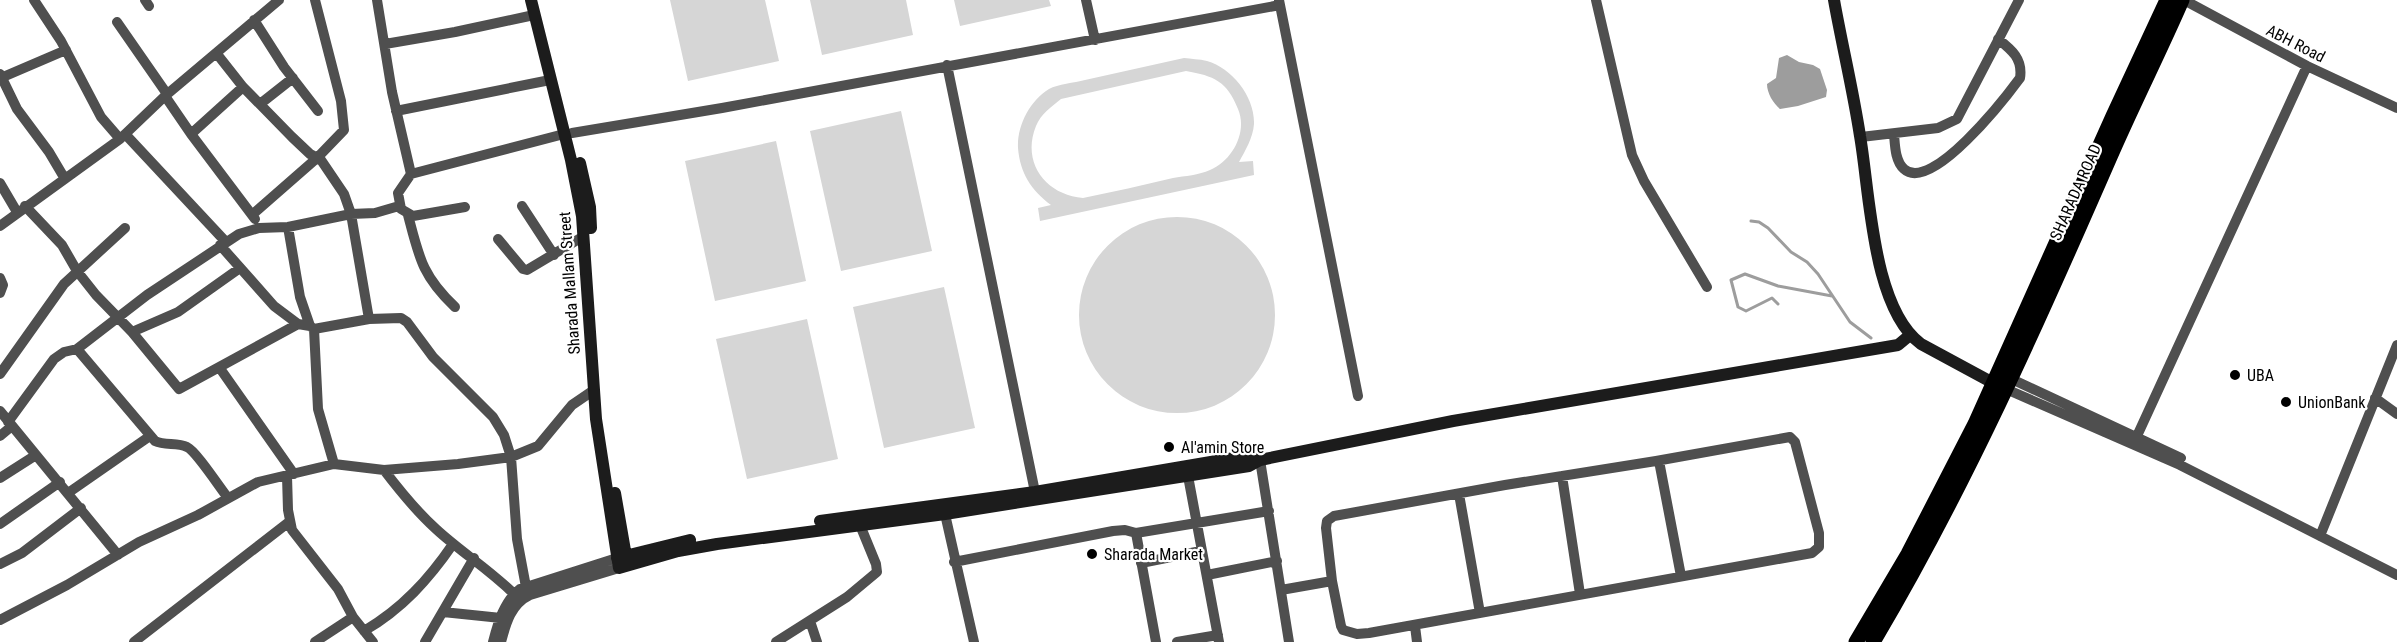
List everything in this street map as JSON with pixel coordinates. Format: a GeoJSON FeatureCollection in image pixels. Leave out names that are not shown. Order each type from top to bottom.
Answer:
{"type":"FeatureCollection","features":[{"type":"Feature","properties":{"kind":"main road"},"geometry":{"type":"LineString","coordinates":[[1873,642],[1946,513],[2168,0]]}},
{"type":"Feature","properties":{"kind":"main road","name":"SHARADA ROAD"},"geometry":{"type":"LineString","coordinates":[[2060,253],[2183,0]]}},
{"type":"Feature","properties":{"kind":"main road"},"geometry":{"type":"LineString","coordinates":[[1856,642],[1999,391]]}},
{"type":"Feature","properties":{"kind":"street"},"geometry":{"type":"LineString","coordinates":[[34,0],[66,50],[101,117],[123,137],[222,243],[240,268],[274,306],[298,324],[312,328],[369,319],[396,318],[407,322],[433,357],[493,417],[504,435],[510,457],[517,539],[526,587]]}},
{"type":"Feature","properties":{"kind":"street"},"geometry":{"type":"LineString","coordinates":[[0,226],[123,137],[166,95],[279,0]]}},
{"type":"Feature","properties":{"kind":"street"},"geometry":{"type":"LineString","coordinates":[[253,214],[342,134],[345,122],[315,0]]}},
{"type":"Feature","properties":{"kind":"street"},"geometry":{"type":"LineString","coordinates":[[376,0],[396,111],[411,174]]}},
{"type":"Feature","properties":{"kind":"street","name":"Sharada Mallam Street"},"geometry":{"type":"LineString","coordinates":[[531,0],[549,80],[590,207],[604,418],[623,562]]}},
{"type":"Feature","properties":{"kind":"street","name":"Sharada Mallam Street"},"geometry":{"type":"LineString","coordinates":[[540,0],[568,133],[582,216],[596,419],[623,562]]}},
{"type":"Feature","properties":{"kind":"street"},"geometry":{"type":"LineString","coordinates":[[1086,0],[1095,40]]}},
{"type":"Feature","properties":{"kind":"street"},"geometry":{"type":"LineString","coordinates":[[1596,0],[1632,155],[1644,181],[1707,287]]}},
{"type":"Feature","properties":{"kind":"street"},"geometry":{"type":"LineString","coordinates":[[1834,0],[1861,136],[1876,247],[1904,340]]}},
{"type":"Feature","properties":{"kind":"street"},"geometry":{"type":"LineString","coordinates":[[1861,136],[1938,128],[1957,119],[2019,0]]}},
{"type":"Feature","properties":{"kind":"street","name":"ABH Road"},"geometry":{"type":"LineString","coordinates":[[2183,0],[2307,66],[2397,108]]}},
{"type":"Feature","properties":{"kind":"street"},"geometry":{"type":"LineString","coordinates":[[455,307],[435,288],[426,274],[420,261],[408,215],[399,206],[398,194],[411,174],[568,133],[1095,40],[1279,3],[1358,396]]}},
{"type":"Feature","properties":{"kind":"street"},"geometry":{"type":"LineString","coordinates":[[385,44],[534,15]]}},
{"type":"Feature","properties":{"kind":"street"},"geometry":{"type":"LineString","coordinates":[[254,20],[318,111]]}},
{"type":"Feature","properties":{"kind":"street"},"geometry":{"type":"LineString","coordinates":[[117,22],[191,134],[253,214],[259,228]]}},
{"type":"Feature","properties":{"kind":"street"},"geometry":{"type":"LineString","coordinates":[[1894,134],[1898,160],[1906,171],[1915,173],[1934,168],[1965,142],[1982,125],[2020,78],[2019,59],[1998,39]]}},
{"type":"Feature","properties":{"kind":"street"},"geometry":{"type":"LineString","coordinates":[[65,178],[49,152],[17,110],[1,76],[66,50]]}},
{"type":"Feature","properties":{"kind":"street"},"geometry":{"type":"LineString","coordinates":[[217,54],[243,87],[309,154],[321,160],[338,184],[351,214],[369,319]]}},
{"type":"Feature","properties":{"kind":"street"},"geometry":{"type":"LineString","coordinates":[[947,65],[1035,492]]}},
{"type":"Feature","properties":{"kind":"street"},"geometry":{"type":"LineString","coordinates":[[2137,436],[2307,66]]}},
{"type":"Feature","properties":{"kind":"street"},"geometry":{"type":"LineString","coordinates":[[261,104],[293,78]]}},
{"type":"Feature","properties":{"kind":"street"},"geometry":{"type":"LineString","coordinates":[[396,111],[549,80]]}},
{"type":"Feature","properties":{"kind":"street"},"geometry":{"type":"LineString","coordinates":[[191,134],[243,87]]}},
{"type":"Feature","properties":{"kind":"street"},"geometry":{"type":"LineString","coordinates":[[0,183],[21,209],[62,245],[77,271],[101,302],[132,332],[180,389],[298,324]]}},
{"type":"Feature","properties":{"kind":"street"},"geometry":{"type":"LineString","coordinates":[[0,436],[48,365],[60,355],[77,350],[118,317],[222,243],[239,234],[259,228],[288,227],[351,214],[375,213],[399,206]]}},
{"type":"Feature","properties":{"kind":"street"},"geometry":{"type":"LineString","coordinates":[[522,206],[554,255]]}},
{"type":"Feature","properties":{"kind":"street"},"geometry":{"type":"LineString","coordinates":[[408,215],[465,207]]}},
{"type":"Feature","properties":{"kind":"street"},"geometry":{"type":"LineString","coordinates":[[288,227],[300,297],[312,328],[318,409],[334,464]]}},
{"type":"Feature","properties":{"kind":"street"},"geometry":{"type":"LineString","coordinates":[[0,374],[46,306],[77,271],[125,228]]}},
{"type":"Feature","properties":{"kind":"street"},"geometry":{"type":"LineString","coordinates":[[498,239],[523,269],[527,270],[584,236]]}},
{"type":"Feature","properties":{"kind":"street"},"geometry":{"type":"LineString","coordinates":[[132,332],[178,312],[240,268]]}},
{"type":"Feature","properties":{"kind":"street"},"geometry":{"type":"LineString","coordinates":[[0,278],[3,285],[0,292]]}},
{"type":"Feature","properties":{"kind":"street"},"geometry":{"type":"LineString","coordinates":[[493,642],[501,618],[526,587],[623,562],[717,544],[945,514],[1249,466],[1260,460],[1463,420],[1904,340],[1950,360],[1999,391],[2180,465],[2397,567]]}},
{"type":"Feature","properties":{"kind":"street"},"geometry":{"type":"LineString","coordinates":[[2322,532],[2375,398],[2392,373],[2397,345]]}},
{"type":"Feature","properties":{"kind":"street"},"geometry":{"type":"LineString","coordinates":[[77,350],[150,436],[162,444],[190,448],[228,498]]}},
{"type":"Feature","properties":{"kind":"street"},"geometry":{"type":"LineString","coordinates":[[219,367],[291,475],[289,522],[296,536],[338,590],[353,617],[373,642]]}},
{"type":"Feature","properties":{"kind":"street"},"geometry":{"type":"LineString","coordinates":[[0,619],[68,585],[118,555],[258,482],[334,464],[384,470],[510,457],[538,446],[572,405],[594,390]]}},
{"type":"Feature","properties":{"kind":"street"},"geometry":{"type":"LineString","coordinates":[[1999,391],[2137,436],[2322,532],[2397,575]]}},
{"type":"Feature","properties":{"kind":"street"},"geometry":{"type":"LineString","coordinates":[[2375,398],[2397,414]]}},
{"type":"Feature","properties":{"kind":"street"},"geometry":{"type":"LineString","coordinates":[[0,411],[118,555]]}},
{"type":"Feature","properties":{"kind":"street"},"geometry":{"type":"LineString","coordinates":[[68,493],[150,436]]}},
{"type":"Feature","properties":{"kind":"street"},"geometry":{"type":"LineString","coordinates":[[1792,437],[1820,533],[1819,547],[1812,553],[1415,626],[1357,634],[1347,632],[1341,626],[1332,581],[1326,528],[1330,518],[1339,514],[1659,461],[1792,437]]}},
{"type":"Feature","properties":{"kind":"street"},"geometry":{"type":"LineString","coordinates":[[0,478],[36,455]]}},
{"type":"Feature","properties":{"kind":"street"},"geometry":{"type":"LineString","coordinates":[[517,597],[530,595],[675,543],[1035,492],[1246,456],[1260,460]]}},
{"type":"Feature","properties":{"kind":"street"},"geometry":{"type":"LineString","coordinates":[[1260,460],[1289,642]]}},
{"type":"Feature","properties":{"kind":"street"},"geometry":{"type":"LineString","coordinates":[[1659,461],[1681,576]]}},
{"type":"Feature","properties":{"kind":"street"},"geometry":{"type":"LineString","coordinates":[[384,470],[417,511],[517,597]]}},
{"type":"Feature","properties":{"kind":"street"},"geometry":{"type":"LineString","coordinates":[[1177,642],[1219,639],[1195,523],[1188,476]]}},
{"type":"Feature","properties":{"kind":"street"},"geometry":{"type":"LineString","coordinates":[[1562,476],[1580,594]]}},
{"type":"Feature","properties":{"kind":"street"},"geometry":{"type":"LineString","coordinates":[[0,524],[60,483]]}},
{"type":"Feature","properties":{"kind":"street"},"geometry":{"type":"LineString","coordinates":[[1459,494],[1480,613]]}},
{"type":"Feature","properties":{"kind":"street"},"geometry":{"type":"LineString","coordinates":[[0,564],[22,553],[81,508]]}},
{"type":"Feature","properties":{"kind":"street"},"geometry":{"type":"LineString","coordinates":[[954,562],[1113,531],[1125,530],[1136,533],[1269,511]]}},
{"type":"Feature","properties":{"kind":"street"},"geometry":{"type":"LineString","coordinates":[[945,514],[954,562],[974,642]]}},
{"type":"Feature","properties":{"kind":"street"},"geometry":{"type":"LineString","coordinates":[[134,642],[289,522]]}},
{"type":"Feature","properties":{"kind":"street"},"geometry":{"type":"LineString","coordinates":[[776,642],[847,597],[877,572],[860,525]]}},
{"type":"Feature","properties":{"kind":"street"},"geometry":{"type":"LineString","coordinates":[[1136,533],[1156,642]]}},
{"type":"Feature","properties":{"kind":"street"},"geometry":{"type":"LineString","coordinates":[[364,631],[391,613],[416,592],[453,544]]}},
{"type":"Feature","properties":{"kind":"street"},"geometry":{"type":"LineString","coordinates":[[1141,563],[1201,551]]}},
{"type":"Feature","properties":{"kind":"street"},"geometry":{"type":"LineString","coordinates":[[425,642],[474,558]]}},
{"type":"Feature","properties":{"kind":"street"},"geometry":{"type":"LineString","coordinates":[[1206,575],[1277,561]]}},
{"type":"Feature","properties":{"kind":"street"},"geometry":{"type":"LineString","coordinates":[[1281,590],[1332,581]]}},
{"type":"Feature","properties":{"kind":"street"},"geometry":{"type":"LineString","coordinates":[[501,642],[517,597]]}},
{"type":"Feature","properties":{"kind":"street"},"geometry":{"type":"LineString","coordinates":[[443,612],[501,618]]}},
{"type":"Feature","properties":{"kind":"street"},"geometry":{"type":"LineString","coordinates":[[315,642],[353,617]]}},
{"type":"Feature","properties":{"kind":"street"},"geometry":{"type":"LineString","coordinates":[[810,621],[817,642]]}},
{"type":"Feature","properties":{"kind":"street"},"geometry":{"type":"LineString","coordinates":[[1415,626],[1417,642]]}},
{"type":"Feature","properties":{"kind":"shaded area"},"geometry":{"type":"Polygon","coordinates":[[[670,0],[765,0],[779,61],[688,81],[670,0]]]}},
{"type":"Feature","properties":{"kind":"shaded area"},"geometry":{"type":"Polygon","coordinates":[[[810,0],[906,0],[913,35],[822,55],[810,0]]]}},
{"type":"Feature","properties":{"kind":"shaded area"},"geometry":{"type":"Polygon","coordinates":[[[954,0],[1049,0],[1051,6],[960,26],[954,0]]]}},
{"type":"Feature","properties":{"kind":"shaded area"},"geometry":{"type":"Polygon","coordinates":[[[1787,55],[1820,69],[1827,90],[1826,97],[1798,106],[1780,109],[1777,107],[1769,94],[1767,84],[1776,78],[1779,58],[1787,55]]]}},
{"type":"Feature","properties":{"kind":"shaded area"},"geometry":{"type":"Polygon","coordinates":[[[1184,58],[1207,61],[1225,70],[1246,94],[1251,104],[1254,124],[1239,162],[1253,161],[1254,175],[1040,221],[1038,208],[1051,205],[1032,187],[1021,165],[1018,148],[1022,122],[1036,100],[1049,89],[1057,86],[1184,58]],[[1186,71],[1061,99],[1041,118],[1032,140],[1032,152],[1040,175],[1058,191],[1083,198],[1206,172],[1218,166],[1236,145],[1241,118],[1234,100],[1224,86],[1212,78],[1186,71]]]}},
{"type":"Feature","properties":{"kind":"shaded area"},"geometry":{"type":"Polygon","coordinates":[[[901,111],[932,251],[841,271],[810,131],[901,111]]]}},
{"type":"Feature","properties":{"kind":"shaded area"},"geometry":{"type":"Polygon","coordinates":[[[776,141],[806,281],[715,301],[685,161],[776,141]]]}},
{"type":"Feature","properties":{"kind":"shaded area"},"geometry":{"type":"Polygon","coordinates":[[[1177,217],[1196,219],[1214,225],[1231,234],[1246,246],[1258,261],[1267,278],[1273,296],[1275,315],[1273,334],[1267,352],[1258,369],[1246,384],[1231,396],[1214,405],[1196,411],[1177,413],[1158,411],[1140,405],[1123,396],[1108,384],[1096,369],[1087,352],[1081,334],[1079,315],[1081,296],[1087,278],[1096,261],[1108,246],[1123,234],[1140,225],[1158,219],[1177,217]]]}},
{"type":"Feature","properties":{"kind":"shaded area"},"geometry":{"type":"Polygon","coordinates":[[[944,287],[975,428],[884,448],[853,307],[944,287]]]}},
{"type":"Feature","properties":{"kind":"shaded area"},"geometry":{"type":"Polygon","coordinates":[[[807,319],[838,459],[747,479],[716,339],[807,319]]]}},
{"type":"Feature","properties":{"kind":"waterway"},"geometry":{"type":"LineString","coordinates":[[1751,221],[1759,222],[1768,228],[1791,252],[1807,262],[1818,274],[1850,322],[1871,338]]}},
{"type":"Feature","properties":{"kind":"waterway"},"geometry":{"type":"LineString","coordinates":[[1778,304],[1772,298],[1746,311],[1738,307],[1731,280],[1745,274],[1778,286],[1832,296]]}},
{"type":"Feature","properties":{"kind":"place","name":"UBA"},"geometry":{"type":"Point","coordinates":[2235,375]}},
{"type":"Feature","properties":{"kind":"place","name":"UnionBank"},"geometry":{"type":"Point","coordinates":[2286,402]}},
{"type":"Feature","properties":{"kind":"place","name":"Al'amin Store"},"geometry":{"type":"Point","coordinates":[1169,447]}},
{"type":"Feature","properties":{"kind":"place","name":"Sharada Market"},"geometry":{"type":"Point","coordinates":[1092,554]}}]}
